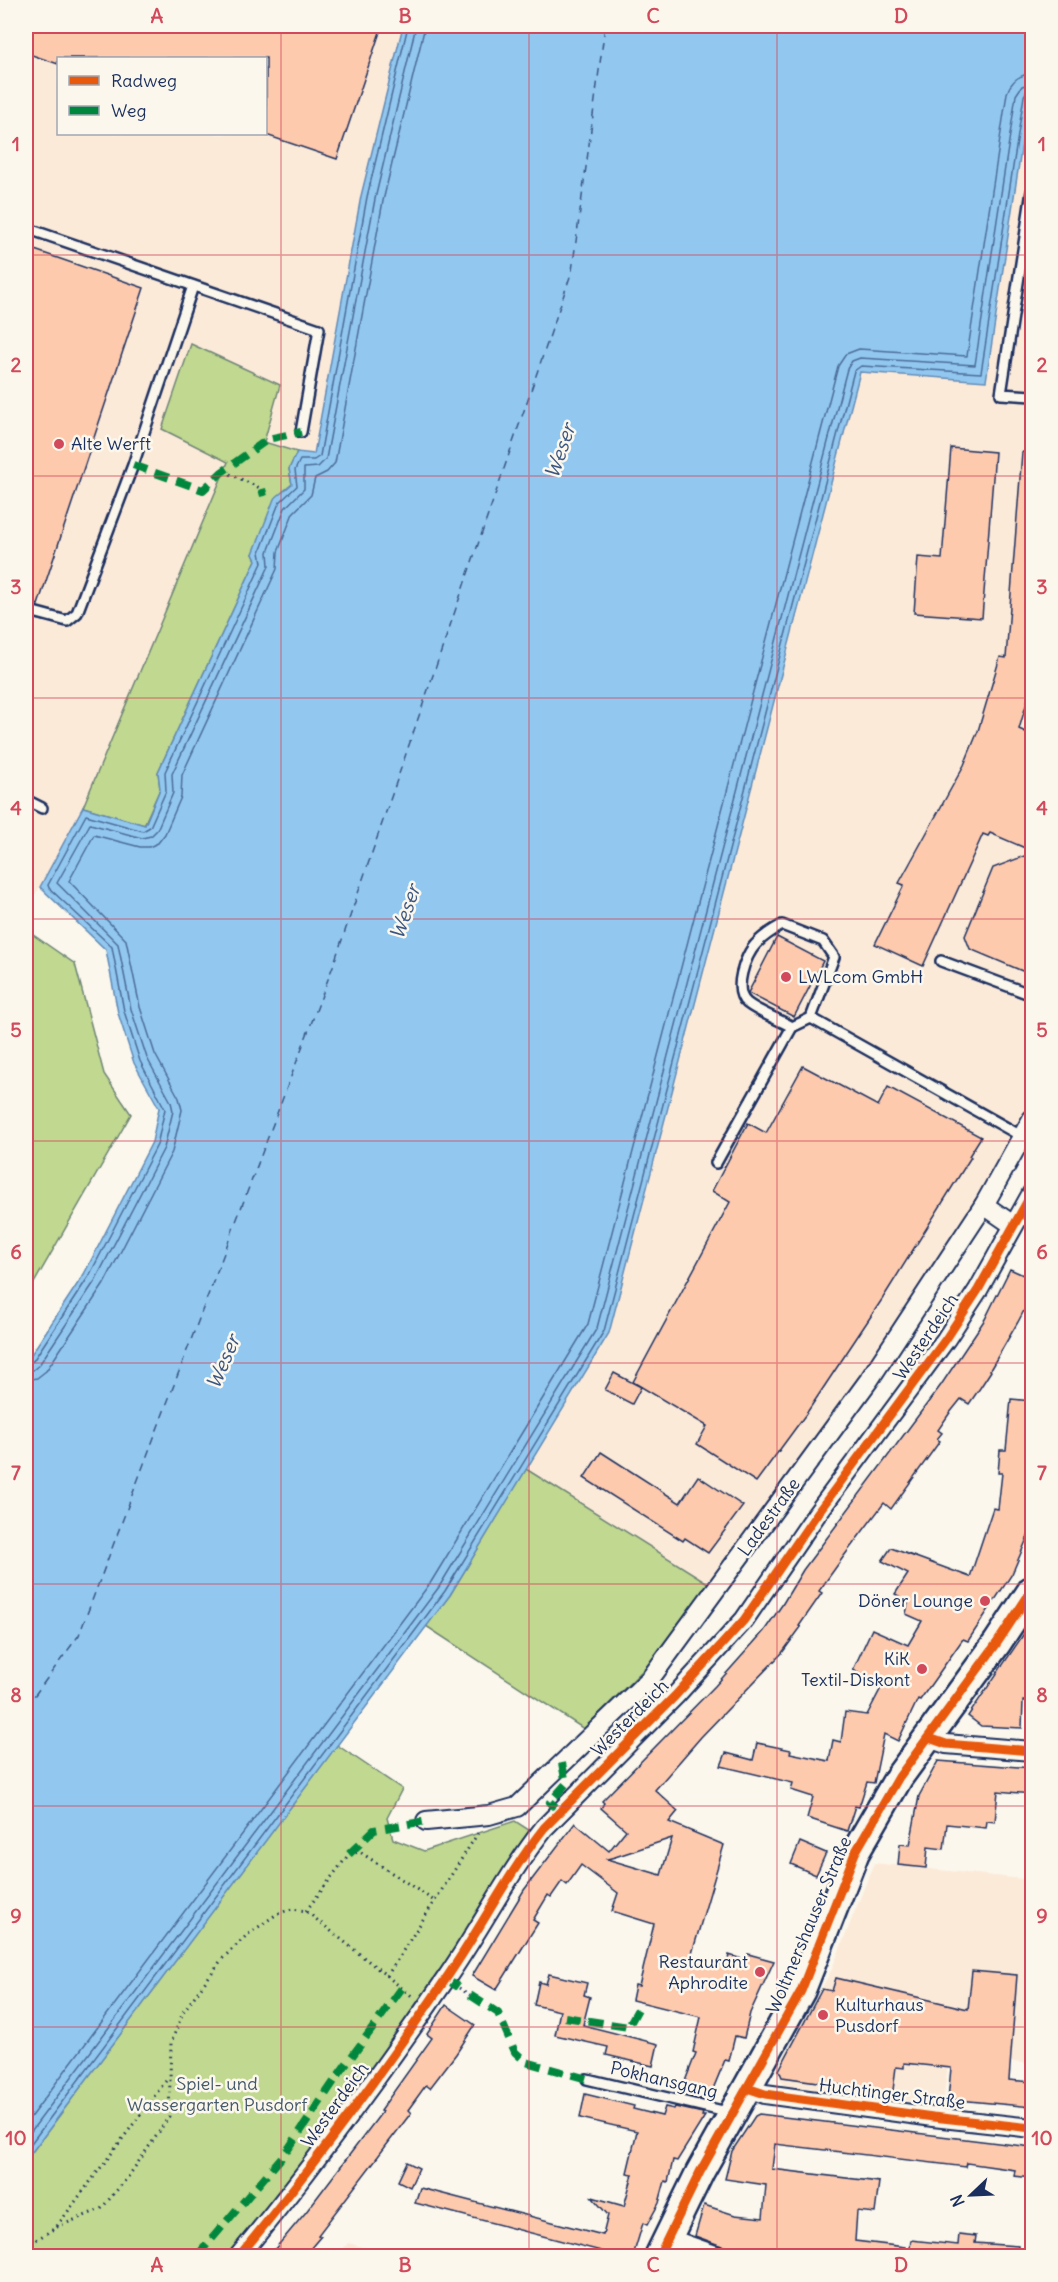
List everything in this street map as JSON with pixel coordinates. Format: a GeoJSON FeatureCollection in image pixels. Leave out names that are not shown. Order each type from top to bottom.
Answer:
{"type":"FeatureCollection","features":[{"type":"Feature","properties":{"kind":"street","name":"Ladestraße"},"geometry":{"type":"LineString","coordinates":[[426,1821],[489,1815],[517,1807],[650,1679],[869,1380],[984,1205],[1032,1119]]}},
{"type":"Feature","properties":{"kind":"street","name":"Westerdeich"},"geometry":{"type":"LineString","coordinates":[[239,2256],[319,2157],[446,1979],[526,1850],[544,1828],[675,1696],[744,1620],[816,1515],[933,1358],[978,1290],[1032,1193]]}},
{"type":"Feature","properties":{"kind":"street"},"geometry":{"type":"LineString","coordinates":[[984,1205],[1013,1226]]}},
{"type":"Feature","properties":{"kind":"street","name":"Woltmershauser Straße"},"geometry":{"type":"LineString","coordinates":[[663,2247],[700,2172],[801,1991],[855,1853],[900,1777],[1032,1590]]}},
{"type":"Feature","properties":{"kind":"street"},"geometry":{"type":"LineString","coordinates":[[929,1738],[946,1744],[1032,1751]]}},
{"type":"Feature","properties":{"kind":"street","name":"Huchtinger Straße"},"geometry":{"type":"LineString","coordinates":[[747,2088],[765,2094],[810,2101],[1032,2127]]}},
{"type":"Feature","properties":{"kind":"street"},"geometry":{"type":"LineString","coordinates":[[663,2247],[718,2256]]}},
{"type":"Feature","properties":{"kind":"lane"},"geometry":{"type":"LineString","coordinates":[[1032,191],[1001,394],[1032,396]]}},
{"type":"Feature","properties":{"kind":"lane"},"geometry":{"type":"LineString","coordinates":[[26,228],[319,329],[301,432]]}},
{"type":"Feature","properties":{"kind":"lane"},"geometry":{"type":"LineString","coordinates":[[26,609],[67,621],[77,613],[133,465],[193,286]]}},
{"type":"Feature","properties":{"kind":"lane"},"geometry":{"type":"LineString","coordinates":[[26,800],[42,808]]}},
{"type":"Feature","properties":{"kind":"lane"},"geometry":{"type":"LineString","coordinates":[[716,1163],[792,1027],[811,1018],[834,957],[823,941],[782,925],[754,945],[740,979],[740,991],[746,1002],[792,1027]]}},
{"type":"Feature","properties":{"kind":"lane"},"geometry":{"type":"LineString","coordinates":[[941,961],[1032,995]]}},
{"type":"Feature","properties":{"kind":"lane"},"geometry":{"type":"LineString","coordinates":[[811,1018],[1023,1137]]}},
{"type":"Feature","properties":{"kind":"lane","name":"Pokhansgang"},"geometry":{"type":"LineString","coordinates":[[587,2079],[733,2113]]}},
{"type":"Feature","properties":{"kind":"path"},"geometry":{"type":"LineString","coordinates":[[230,474],[262,489]]}},
{"type":"Feature","properties":{"kind":"path"},"geometry":{"type":"LineString","coordinates":[[387,1976],[489,1815]]}},
{"type":"Feature","properties":{"kind":"path"},"geometry":{"type":"LineString","coordinates":[[306,1911],[349,1854],[360,1852],[436,1902]]}},
{"type":"Feature","properties":{"kind":"path"},"geometry":{"type":"LineString","coordinates":[[26,2246],[57,2227],[101,2209],[128,2177],[169,2116],[171,2043],[183,2012],[222,1959],[247,1935],[277,1914],[292,1909],[306,1911],[425,2007]]}},
{"type":"Feature","properties":{"kind":"path"},"geometry":{"type":"LineString","coordinates":[[458,1987],[470,1995]]}},
{"type":"Feature","properties":{"kind":"path"},"geometry":{"type":"LineString","coordinates":[[57,2227],[169,2077]]}},
{"type":"Feature","properties":{"kind":"shaded area"},"geometry":{"type":"Polygon","coordinates":[[[26,26],[403,26],[361,196],[314,455],[264,442],[229,462],[83,807],[26,909],[26,26]]]}},
{"type":"Feature","properties":{"kind":"shaded area"},"geometry":{"type":"Polygon","coordinates":[[[1032,78],[1032,1128],[723,1593],[526,1469],[609,1333],[860,372],[986,381],[1032,78]]]}},
{"type":"Feature","properties":{"kind":"shaded area"},"geometry":{"type":"Polygon","coordinates":[[[874,1863],[1032,1880],[1032,2064],[949,2055],[943,2105],[784,2085],[777,2069],[831,1971],[874,1863]]]}},
{"type":"Feature","properties":{"kind":"shaded area"},"geometry":{"type":"Polygon","coordinates":[[[348,2243],[396,2256],[338,2256],[348,2243]]]}},
{"type":"Feature","properties":{"kind":"green space"},"geometry":{"type":"Polygon","coordinates":[[[191,344],[280,385],[264,442],[297,452],[289,469],[292,484],[253,554],[256,560],[158,772],[160,789],[144,825],[83,807],[228,462],[162,429],[191,344]]]}},
{"type":"Feature","properties":{"kind":"green space"},"geometry":{"type":"Polygon","coordinates":[[[26,930],[75,964],[104,1074],[131,1114],[26,1297],[26,930]]]}},
{"type":"Feature","properties":{"kind":"green space"},"geometry":{"type":"Polygon","coordinates":[[[526,1469],[711,1585],[661,1652],[584,1729],[426,1626],[450,1595],[526,1469]]]}},
{"type":"Feature","properties":{"kind":"green space","name":"Spiel- und Wassergarten Pusdorf"},"geometry":{"type":"Polygon","coordinates":[[[337,1745],[402,1789],[387,1818],[393,1839],[424,1851],[515,1821],[532,1832],[420,2009],[233,2256],[26,2256],[26,2160],[337,1745]]]}},
{"type":"Feature","properties":{"kind":"water","name":"Weser"},"geometry":{"type":"Polygon","coordinates":[[[403,26],[1032,26],[1032,78],[986,381],[860,372],[609,1333],[450,1595],[26,2160],[26,1362],[84,1274],[152,1142],[159,1108],[134,1063],[118,1013],[106,950],[40,887],[83,807],[145,825],[160,789],[158,772],[256,560],[253,554],[274,499],[292,484],[289,469],[297,452],[314,454],[361,196],[403,26]]]}},
{"type":"Feature","properties":{"kind":"building"},"geometry":{"type":"Polygon","coordinates":[[[26,26],[382,26],[337,159],[266,135],[267,57],[57,57],[57,64],[26,53],[26,26]]]}},
{"type":"Feature","properties":{"kind":"building","name":"Alte Werft"},"geometry":{"type":"Polygon","coordinates":[[[26,247],[144,288],[38,605],[26,601],[26,247]]]}},
{"type":"Feature","properties":{"kind":"building"},"geometry":{"type":"Polygon","coordinates":[[[951,448],[995,452],[982,618],[914,613],[918,557],[942,559],[951,448]]]}},
{"type":"Feature","properties":{"kind":"building"},"geometry":{"type":"Polygon","coordinates":[[[1022,452],[1032,453],[1032,685],[1019,729],[1032,735],[1032,851],[990,833],[988,836],[983,834],[923,966],[875,944],[904,885],[899,883],[964,765],[978,731],[1000,657],[1006,658],[1022,452]]]}},
{"type":"Feature","properties":{"kind":"building"},"geometry":{"type":"Polygon","coordinates":[[[1032,853],[1032,975],[970,949],[965,936],[993,868],[1032,853]]]}},
{"type":"Feature","properties":{"kind":"building"},"geometry":{"type":"Polygon","coordinates":[[[777,937],[823,961],[794,1017],[748,993],[777,937]]]}},
{"type":"Feature","properties":{"kind":"building"},"geometry":{"type":"Polygon","coordinates":[[[803,1066],[878,1106],[888,1087],[981,1137],[969,1156],[971,1157],[883,1298],[806,1414],[756,1482],[697,1444],[707,1426],[633,1382],[730,1202],[712,1191],[748,1123],[766,1133],[803,1066]]]}},
{"type":"Feature","properties":{"kind":"building"},"geometry":{"type":"Polygon","coordinates":[[[1010,1269],[1032,1279],[1027,1295],[1031,1297],[991,1371],[969,1404],[961,1399],[949,1414],[938,1430],[942,1433],[937,1439],[940,1441],[891,1509],[884,1503],[844,1556],[819,1591],[822,1593],[782,1653],[701,1737],[655,1790],[678,1811],[669,1822],[724,1845],[691,1957],[727,1965],[729,1955],[745,1960],[748,1954],[774,1961],[750,2013],[744,2038],[735,2036],[729,2061],[725,2060],[708,2101],[680,2094],[696,2053],[693,2052],[701,2017],[632,2000],[635,1985],[639,1986],[654,1924],[612,1911],[618,1893],[581,1865],[567,1885],[562,1881],[551,1897],[548,1895],[533,1920],[538,1923],[496,1990],[472,1976],[524,1890],[575,1823],[609,1851],[626,1830],[601,1808],[604,1803],[602,1801],[715,1686],[764,1631],[803,1570],[941,1385],[985,1319],[1010,1269]],[[672,1838],[607,1859],[661,1875],[672,1838]]]}},
{"type":"Feature","properties":{"kind":"building"},"geometry":{"type":"Polygon","coordinates":[[[614,1373],[641,1387],[632,1404],[605,1390],[614,1373]]]}},
{"type":"Feature","properties":{"kind":"building"},"geometry":{"type":"Polygon","coordinates":[[[1011,1399],[1032,1401],[1032,1527],[1012,1574],[968,1641],[963,1639],[920,1700],[918,1699],[898,1741],[884,1734],[874,1783],[867,1782],[859,1807],[855,1806],[847,1831],[807,1818],[813,1797],[791,1790],[793,1783],[721,1766],[726,1753],[753,1760],[757,1743],[829,1761],[833,1740],[841,1742],[845,1712],[867,1715],[883,1684],[853,1670],[872,1629],[908,1645],[922,1621],[906,1614],[908,1603],[895,1594],[908,1574],[882,1561],[891,1548],[970,1577],[993,1508],[998,1509],[1002,1473],[998,1473],[1000,1450],[1006,1450],[1011,1399]]]}},
{"type":"Feature","properties":{"kind":"building"},"geometry":{"type":"Polygon","coordinates":[[[601,1452],[680,1503],[698,1476],[743,1506],[708,1553],[685,1538],[683,1541],[584,1478],[601,1452]]]}},
{"type":"Feature","properties":{"kind":"building"},"geometry":{"type":"Polygon","coordinates":[[[1032,1622],[1032,1692],[1027,1692],[1027,1701],[1023,1701],[1022,1728],[981,1726],[968,1716],[1032,1622]]]}},
{"type":"Feature","properties":{"kind":"building"},"geometry":{"type":"Polygon","coordinates":[[[938,1761],[1032,1768],[1032,1794],[998,1791],[995,1822],[987,1821],[986,1828],[947,1824],[944,1849],[928,1847],[926,1868],[898,1865],[900,1844],[910,1845],[919,1796],[938,1761]]]}},
{"type":"Feature","properties":{"kind":"building"},"geometry":{"type":"Polygon","coordinates":[[[800,1842],[826,1853],[816,1875],[791,1864],[800,1842]]]}},
{"type":"Feature","properties":{"kind":"building"},"geometry":{"type":"Polygon","coordinates":[[[972,1971],[1017,1975],[1009,2080],[1032,2082],[1032,2107],[948,2099],[951,2068],[904,2063],[904,2068],[896,2067],[892,2098],[873,2095],[874,2090],[782,2077],[779,2070],[822,1989],[832,1991],[836,1978],[968,2009],[972,1971]]]}},
{"type":"Feature","properties":{"kind":"building"},"geometry":{"type":"Polygon","coordinates":[[[549,1974],[587,1983],[584,1995],[590,1997],[583,2025],[658,2044],[653,2066],[606,2055],[608,2047],[555,2035],[560,2011],[534,2005],[539,1982],[546,1984],[549,1974]]]}},
{"type":"Feature","properties":{"kind":"building"},"geometry":{"type":"Polygon","coordinates":[[[446,2005],[475,2025],[456,2054],[430,2088],[426,2085],[408,2110],[411,2113],[304,2256],[269,2256],[306,2212],[382,2112],[380,2111],[432,2038],[427,2034],[446,2005]]]}},
{"type":"Feature","properties":{"kind":"building"},"geometry":{"type":"Polygon","coordinates":[[[585,2094],[634,2106],[633,2109],[662,2116],[665,2107],[674,2109],[675,2107],[703,2113],[702,2116],[705,2116],[677,2161],[673,2160],[668,2182],[665,2181],[659,2203],[647,2225],[643,2223],[633,2256],[608,2256],[609,2253],[415,2203],[420,2188],[603,2235],[608,2215],[592,2197],[624,2206],[633,2174],[627,2173],[637,2131],[580,2118],[585,2094]]]}},
{"type":"Feature","properties":{"kind":"building"},"geometry":{"type":"Polygon","coordinates":[[[759,2114],[1032,2147],[1032,2178],[1014,2176],[1015,2170],[967,2163],[966,2167],[775,2144],[772,2169],[879,2182],[875,2213],[857,2211],[855,2241],[905,2247],[904,2256],[810,2256],[722,2246],[695,2236],[704,2205],[735,2215],[763,2218],[766,2185],[725,2179],[732,2151],[755,2116],[759,2114]]]}},
{"type":"Feature","properties":{"kind":"building"},"geometry":{"type":"Polygon","coordinates":[[[407,2162],[419,2168],[410,2187],[398,2181],[407,2162]]]}},
{"type":"Feature","properties":{"kind":"building"},"geometry":{"type":"Polygon","coordinates":[[[959,2234],[976,2236],[975,2243],[1018,2246],[1018,2256],[909,2256],[911,2240],[958,2245],[959,2234]]]}},
{"type":"Feature","properties":{"kind":"ferry route"},"geometry":{"type":"LineString","coordinates":[[26,1707],[79,1635],[333,966],[572,271],[605,26]]}},
{"type":"Feature","properties":{"kind":"marked path"},"geometry":{"type":"LineString","coordinates":[[133,465],[203,490],[222,472],[268,439],[301,432]]}},
{"type":"Feature","properties":{"kind":"marked path"},"geometry":{"type":"LineString","coordinates":[[262,489],[264,496]]}},
{"type":"Feature","properties":{"kind":"marked path"},"geometry":{"type":"LineString","coordinates":[[561,1812],[550,1802],[566,1784],[562,1763]]}},
{"type":"Feature","properties":{"kind":"marked path"},"geometry":{"type":"LineString","coordinates":[[349,1854],[374,1830],[426,1821]]}},
{"type":"Feature","properties":{"kind":"marked path"},"geometry":{"type":"LineString","coordinates":[[446,1979],[458,1987]]}},
{"type":"Feature","properties":{"kind":"marked path"},"geometry":{"type":"LineString","coordinates":[[197,2256],[287,2151],[339,2074],[402,1988]]}},
{"type":"Feature","properties":{"kind":"marked path"},"geometry":{"type":"LineString","coordinates":[[470,1995],[498,2013],[515,2052],[526,2062],[587,2079]]}},
{"type":"Feature","properties":{"kind":"marked path"},"geometry":{"type":"LineString","coordinates":[[565,2017],[628,2027],[638,2009]]}},
{"type":"Feature","properties":{"kind":"cycle path"},"geometry":{"type":"LineString","coordinates":[[239,2256],[319,2155],[396,2051],[458,1961],[544,1828],[675,1696],[744,1620],[816,1515],[946,1339],[978,1290],[1032,1193]]}},
{"type":"Feature","properties":{"kind":"cycle path"},"geometry":{"type":"LineString","coordinates":[[659,2256],[700,2172],[801,1991],[855,1853],[899,1777],[997,1643],[1032,1590]]}},
{"type":"Feature","properties":{"kind":"cycle path"},"geometry":{"type":"LineString","coordinates":[[929,1738],[946,1744],[1032,1751]]}},
{"type":"Feature","properties":{"kind":"cycle path"},"geometry":{"type":"LineString","coordinates":[[747,2088],[765,2094],[1032,2128]]}},
{"type":"Feature","properties":{"kind":"place","name":"Alte Werft"},"geometry":{"type":"Point","coordinates":[59,444]}},
{"type":"Feature","properties":{"kind":"place","name":"LWLcom GmbH"},"geometry":{"type":"Point","coordinates":[786,977]}},
{"type":"Feature","properties":{"kind":"place","name":"Döner Lounge"},"geometry":{"type":"Point","coordinates":[985,1601]}},
{"type":"Feature","properties":{"kind":"place","name":"KiK Textil-Diskont"},"geometry":{"type":"Point","coordinates":[922,1669]}},
{"type":"Feature","properties":{"kind":"place","name":"Restaurant Aphrodite"},"geometry":{"type":"Point","coordinates":[760,1972]}},
{"type":"Feature","properties":{"kind":"place","name":"Kulturhaus Pusdorf"},"geometry":{"type":"Point","coordinates":[823,2015]}}]}
